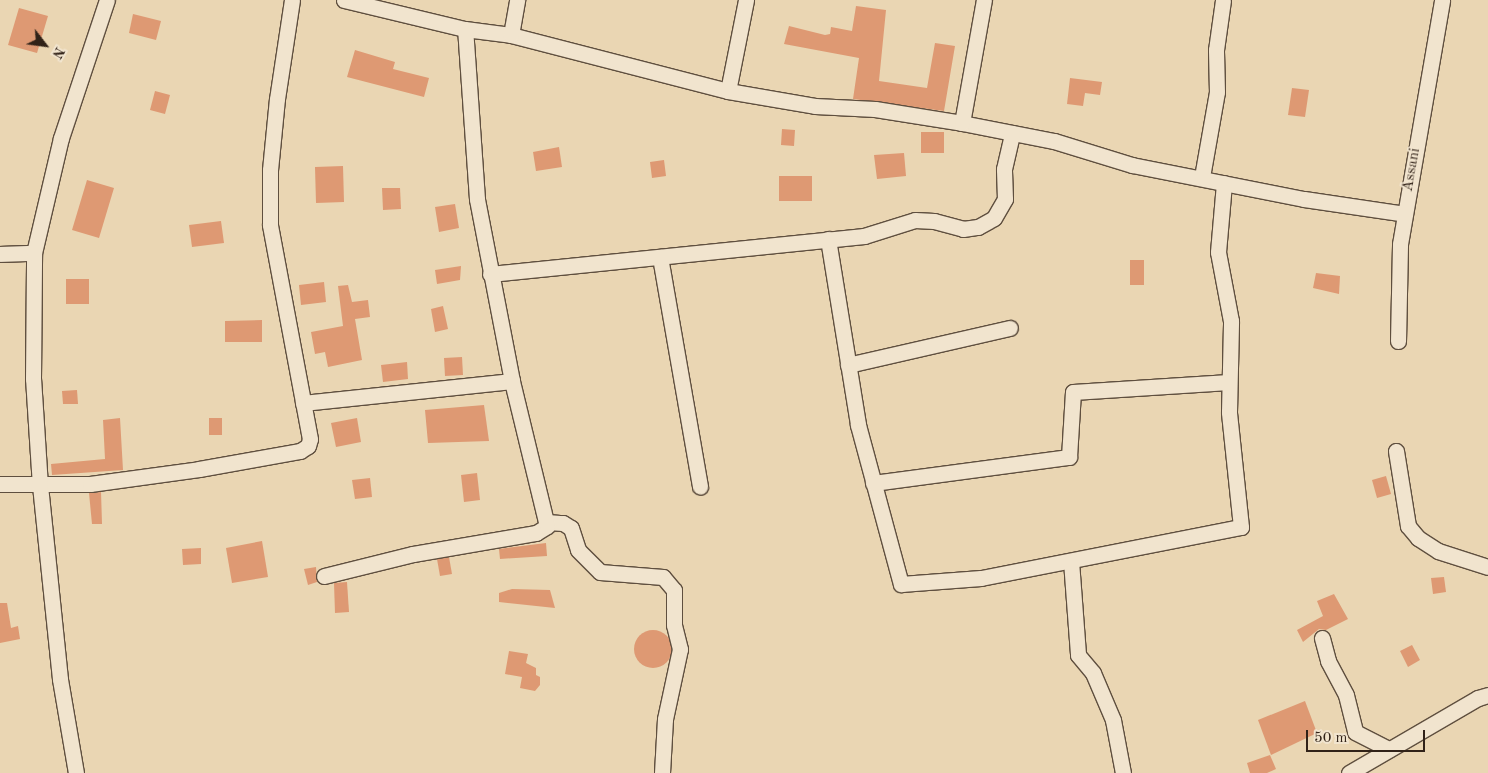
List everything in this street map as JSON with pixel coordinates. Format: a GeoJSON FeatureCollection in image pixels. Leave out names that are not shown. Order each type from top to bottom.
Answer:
{"type":"FeatureCollection","features":[{"type":"Feature","properties":{"kind":"street"},"geometry":{"type":"LineString","coordinates":[[76,773],[60,679],[40,486],[33,379],[34,253],[61,138],[107,0]]}},
{"type":"Feature","properties":{"kind":"street"},"geometry":{"type":"LineString","coordinates":[[0,484],[40,486],[90,484],[306,449],[310,438],[270,225],[270,170],[276,108],[292,0]]}},
{"type":"Feature","properties":{"kind":"street"},"geometry":{"type":"LineString","coordinates":[[344,0],[464,29],[511,35],[728,91],[815,106],[876,109],[962,123],[1054,141],[1132,165],[1405,214]]}},
{"type":"Feature","properties":{"kind":"street"},"geometry":{"type":"LineString","coordinates":[[511,35],[517,0]]}},
{"type":"Feature","properties":{"kind":"street"},"geometry":{"type":"LineString","coordinates":[[728,91],[746,0]]}},
{"type":"Feature","properties":{"kind":"street"},"geometry":{"type":"LineString","coordinates":[[962,123],[984,0]]}},
{"type":"Feature","properties":{"kind":"street"},"geometry":{"type":"LineString","coordinates":[[1202,177],[1217,92],[1216,50],[1223,0]]}},
{"type":"Feature","properties":{"kind":"street","name":"Assani"},"geometry":{"type":"LineString","coordinates":[[1398,341],[1400,244],[1442,0]]}},
{"type":"Feature","properties":{"kind":"street"},"geometry":{"type":"LineString","coordinates":[[324,576],[413,554],[536,533],[545,529],[547,522],[512,381],[477,199],[464,29]]}},
{"type":"Feature","properties":{"kind":"street"},"geometry":{"type":"LineString","coordinates":[[490,274],[864,236],[915,220],[934,221],[963,229],[978,227],[994,218],[1005,199],[1004,169],[1012,133]]}},
{"type":"Feature","properties":{"kind":"street"},"geometry":{"type":"LineString","coordinates":[[828,239],[858,425],[901,584],[981,578],[1241,527],[1229,412],[1231,321],[1218,252],[1224,183]]}},
{"type":"Feature","properties":{"kind":"street"},"geometry":{"type":"LineString","coordinates":[[0,254],[34,253]]}},
{"type":"Feature","properties":{"kind":"street"},"geometry":{"type":"LineString","coordinates":[[660,257],[700,487]]}},
{"type":"Feature","properties":{"kind":"street"},"geometry":{"type":"LineString","coordinates":[[848,365],[1010,328]]}},
{"type":"Feature","properties":{"kind":"street"},"geometry":{"type":"LineString","coordinates":[[303,404],[512,381]]}},
{"type":"Feature","properties":{"kind":"street"},"geometry":{"type":"LineString","coordinates":[[873,483],[1069,457],[1073,392],[1229,382]]}},
{"type":"Feature","properties":{"kind":"street"},"geometry":{"type":"LineString","coordinates":[[1396,451],[1408,526],[1418,538],[1438,551],[1488,567]]}},
{"type":"Feature","properties":{"kind":"street"},"geometry":{"type":"LineString","coordinates":[[547,522],[563,523],[571,528],[578,550],[600,572],[663,577],[674,590],[674,625],[680,649],[665,719],[662,773]]}},
{"type":"Feature","properties":{"kind":"street"},"geometry":{"type":"LineString","coordinates":[[1071,561],[1078,655],[1093,673],[1113,720],[1123,773]]}},
{"type":"Feature","properties":{"kind":"street"},"geometry":{"type":"LineString","coordinates":[[1322,638],[1328,661],[1346,695],[1356,732],[1389,749]]}},
{"type":"Feature","properties":{"kind":"street"},"geometry":{"type":"LineString","coordinates":[[1349,773],[1488,695]]}},
{"type":"Feature","properties":{"kind":"building"},"geometry":{"type":"Polygon","coordinates":[[[856,6],[886,10],[879,81],[927,88],[935,43],[955,46],[944,111],[853,99],[859,58],[784,44],[789,26],[825,35],[830,34],[831,27],[852,31],[856,6]]]}},
{"type":"Feature","properties":{"kind":"building"},"geometry":{"type":"Polygon","coordinates":[[[19,8],[48,16],[37,53],[8,45],[19,8]]]}},
{"type":"Feature","properties":{"kind":"building"},"geometry":{"type":"Polygon","coordinates":[[[133,14],[161,21],[156,40],[129,33],[133,14]]]}},
{"type":"Feature","properties":{"kind":"building"},"geometry":{"type":"Polygon","coordinates":[[[355,50],[395,62],[393,69],[429,78],[424,97],[347,77],[355,50]]]}},
{"type":"Feature","properties":{"kind":"building"},"geometry":{"type":"Polygon","coordinates":[[[1070,78],[1102,82],[1100,95],[1085,93],[1083,106],[1067,104],[1070,78]]]}},
{"type":"Feature","properties":{"kind":"building"},"geometry":{"type":"Polygon","coordinates":[[[1292,88],[1309,90],[1305,117],[1288,115],[1292,88]]]}},
{"type":"Feature","properties":{"kind":"building"},"geometry":{"type":"Polygon","coordinates":[[[155,91],[170,95],[165,114],[150,110],[155,91]]]}},
{"type":"Feature","properties":{"kind":"building"},"geometry":{"type":"Polygon","coordinates":[[[782,129],[795,130],[794,146],[781,145],[782,129]]]}},
{"type":"Feature","properties":{"kind":"building"},"geometry":{"type":"Polygon","coordinates":[[[921,132],[944,132],[944,153],[921,153],[921,132]]]}},
{"type":"Feature","properties":{"kind":"building"},"geometry":{"type":"Polygon","coordinates":[[[559,147],[562,167],[536,171],[533,152],[559,147]]]}},
{"type":"Feature","properties":{"kind":"building"},"geometry":{"type":"Polygon","coordinates":[[[904,153],[906,176],[877,179],[874,155],[904,153]]]}},
{"type":"Feature","properties":{"kind":"building"},"geometry":{"type":"Polygon","coordinates":[[[664,160],[666,176],[652,178],[650,162],[664,160]]]}},
{"type":"Feature","properties":{"kind":"building"},"geometry":{"type":"Polygon","coordinates":[[[343,166],[344,202],[316,203],[315,167],[343,166]]]}},
{"type":"Feature","properties":{"kind":"building"},"geometry":{"type":"Polygon","coordinates":[[[779,176],[812,176],[812,201],[779,201],[779,176]]]}},
{"type":"Feature","properties":{"kind":"building"},"geometry":{"type":"Polygon","coordinates":[[[87,180],[114,188],[99,238],[72,230],[87,180]]]}},
{"type":"Feature","properties":{"kind":"building"},"geometry":{"type":"Polygon","coordinates":[[[382,188],[400,188],[401,209],[383,210],[382,188]]]}},
{"type":"Feature","properties":{"kind":"building"},"geometry":{"type":"Polygon","coordinates":[[[455,204],[459,228],[439,232],[435,207],[455,204]]]}},
{"type":"Feature","properties":{"kind":"building"},"geometry":{"type":"Polygon","coordinates":[[[221,221],[224,243],[192,247],[189,225],[221,221]]]}},
{"type":"Feature","properties":{"kind":"building"},"geometry":{"type":"Polygon","coordinates":[[[1130,260],[1144,260],[1144,285],[1130,285],[1130,260]]]}},
{"type":"Feature","properties":{"kind":"building"},"geometry":{"type":"Polygon","coordinates":[[[461,266],[460,280],[437,284],[435,270],[461,266]]]}},
{"type":"Feature","properties":{"kind":"building"},"geometry":{"type":"Polygon","coordinates":[[[1316,273],[1340,276],[1339,294],[1313,288],[1316,273]]]}},
{"type":"Feature","properties":{"kind":"building"},"geometry":{"type":"Polygon","coordinates":[[[66,279],[89,279],[89,304],[66,304],[66,279]]]}},
{"type":"Feature","properties":{"kind":"building"},"geometry":{"type":"Polygon","coordinates":[[[324,282],[326,302],[301,305],[299,285],[324,282]]]}},
{"type":"Feature","properties":{"kind":"building"},"geometry":{"type":"Polygon","coordinates":[[[348,285],[352,302],[368,300],[370,317],[355,319],[362,360],[328,367],[325,352],[315,354],[311,332],[343,326],[338,286],[348,285]]]}},
{"type":"Feature","properties":{"kind":"building"},"geometry":{"type":"Polygon","coordinates":[[[443,306],[448,329],[435,332],[431,309],[443,306]]]}},
{"type":"Feature","properties":{"kind":"building"},"geometry":{"type":"Polygon","coordinates":[[[262,320],[262,342],[225,342],[225,321],[262,320]]]}},
{"type":"Feature","properties":{"kind":"building"},"geometry":{"type":"Polygon","coordinates":[[[462,357],[463,375],[445,376],[444,358],[462,357]]]}},
{"type":"Feature","properties":{"kind":"building"},"geometry":{"type":"Polygon","coordinates":[[[407,362],[408,379],[383,382],[381,365],[407,362]]]}},
{"type":"Feature","properties":{"kind":"building"},"geometry":{"type":"Polygon","coordinates":[[[77,390],[78,404],[63,404],[62,391],[77,390]]]}},
{"type":"Feature","properties":{"kind":"building"},"geometry":{"type":"Polygon","coordinates":[[[484,405],[489,441],[428,443],[425,410],[484,405]]]}},
{"type":"Feature","properties":{"kind":"building"},"geometry":{"type":"Polygon","coordinates":[[[120,418],[123,470],[52,475],[51,464],[105,459],[103,420],[120,418]]]}},
{"type":"Feature","properties":{"kind":"building"},"geometry":{"type":"Polygon","coordinates":[[[209,418],[222,418],[222,435],[209,435],[209,418]]]}},
{"type":"Feature","properties":{"kind":"building"},"geometry":{"type":"Polygon","coordinates":[[[357,418],[361,442],[336,447],[331,423],[357,418]]]}},
{"type":"Feature","properties":{"kind":"building"},"geometry":{"type":"Polygon","coordinates":[[[477,473],[480,500],[464,502],[461,475],[477,473]]]}},
{"type":"Feature","properties":{"kind":"building"},"geometry":{"type":"Polygon","coordinates":[[[1386,476],[1391,494],[1377,498],[1372,480],[1386,476]]]}},
{"type":"Feature","properties":{"kind":"building"},"geometry":{"type":"Polygon","coordinates":[[[370,478],[372,497],[355,499],[352,480],[370,478]]]}},
{"type":"Feature","properties":{"kind":"building"},"geometry":{"type":"Polygon","coordinates":[[[101,492],[102,524],[92,524],[89,493],[101,492]]]}},
{"type":"Feature","properties":{"kind":"building"},"geometry":{"type":"Polygon","coordinates":[[[262,541],[268,577],[232,583],[226,548],[262,541]]]}},
{"type":"Feature","properties":{"kind":"building"},"geometry":{"type":"Polygon","coordinates":[[[546,543],[547,556],[500,559],[499,549],[546,543]]]}},
{"type":"Feature","properties":{"kind":"building"},"geometry":{"type":"Polygon","coordinates":[[[201,548],[201,564],[183,565],[182,549],[201,548]]]}},
{"type":"Feature","properties":{"kind":"building"},"geometry":{"type":"Polygon","coordinates":[[[449,557],[452,574],[440,576],[437,559],[449,557]]]}},
{"type":"Feature","properties":{"kind":"building"},"geometry":{"type":"Polygon","coordinates":[[[316,567],[317,582],[308,585],[304,569],[316,567]]]}},
{"type":"Feature","properties":{"kind":"building"},"geometry":{"type":"Polygon","coordinates":[[[1444,577],[1446,592],[1433,594],[1431,578],[1444,577]]]}},
{"type":"Feature","properties":{"kind":"building"},"geometry":{"type":"Polygon","coordinates":[[[347,582],[349,612],[335,613],[334,583],[347,582]]]}},
{"type":"Feature","properties":{"kind":"building"},"geometry":{"type":"Polygon","coordinates":[[[512,589],[550,590],[555,608],[499,602],[499,593],[512,589]]]}},
{"type":"Feature","properties":{"kind":"building"},"geometry":{"type":"Polygon","coordinates":[[[1334,594],[1348,619],[1326,630],[1319,629],[1303,642],[1297,630],[1323,616],[1317,601],[1334,594]]]}},
{"type":"Feature","properties":{"kind":"building"},"geometry":{"type":"Polygon","coordinates":[[[0,603],[7,603],[11,628],[18,626],[20,639],[0,643],[0,603]]]}},
{"type":"Feature","properties":{"kind":"building"},"geometry":{"type":"Polygon","coordinates":[[[653,630],[667,635],[672,649],[667,663],[653,668],[639,663],[634,649],[639,635],[653,630]]]}},
{"type":"Feature","properties":{"kind":"building"},"geometry":{"type":"Polygon","coordinates":[[[1412,645],[1420,660],[1408,667],[1400,651],[1412,645]]]}},
{"type":"Feature","properties":{"kind":"building"},"geometry":{"type":"Polygon","coordinates":[[[509,651],[528,654],[526,663],[536,668],[536,675],[540,677],[540,685],[535,691],[520,688],[522,677],[505,674],[509,651]]]}},
{"type":"Feature","properties":{"kind":"building"},"geometry":{"type":"Polygon","coordinates":[[[1305,701],[1317,733],[1271,755],[1258,720],[1305,701]]]}},
{"type":"Feature","properties":{"kind":"building"},"geometry":{"type":"Polygon","coordinates":[[[1270,755],[1276,769],[1267,773],[1250,773],[1247,763],[1270,755]]]}}]}
